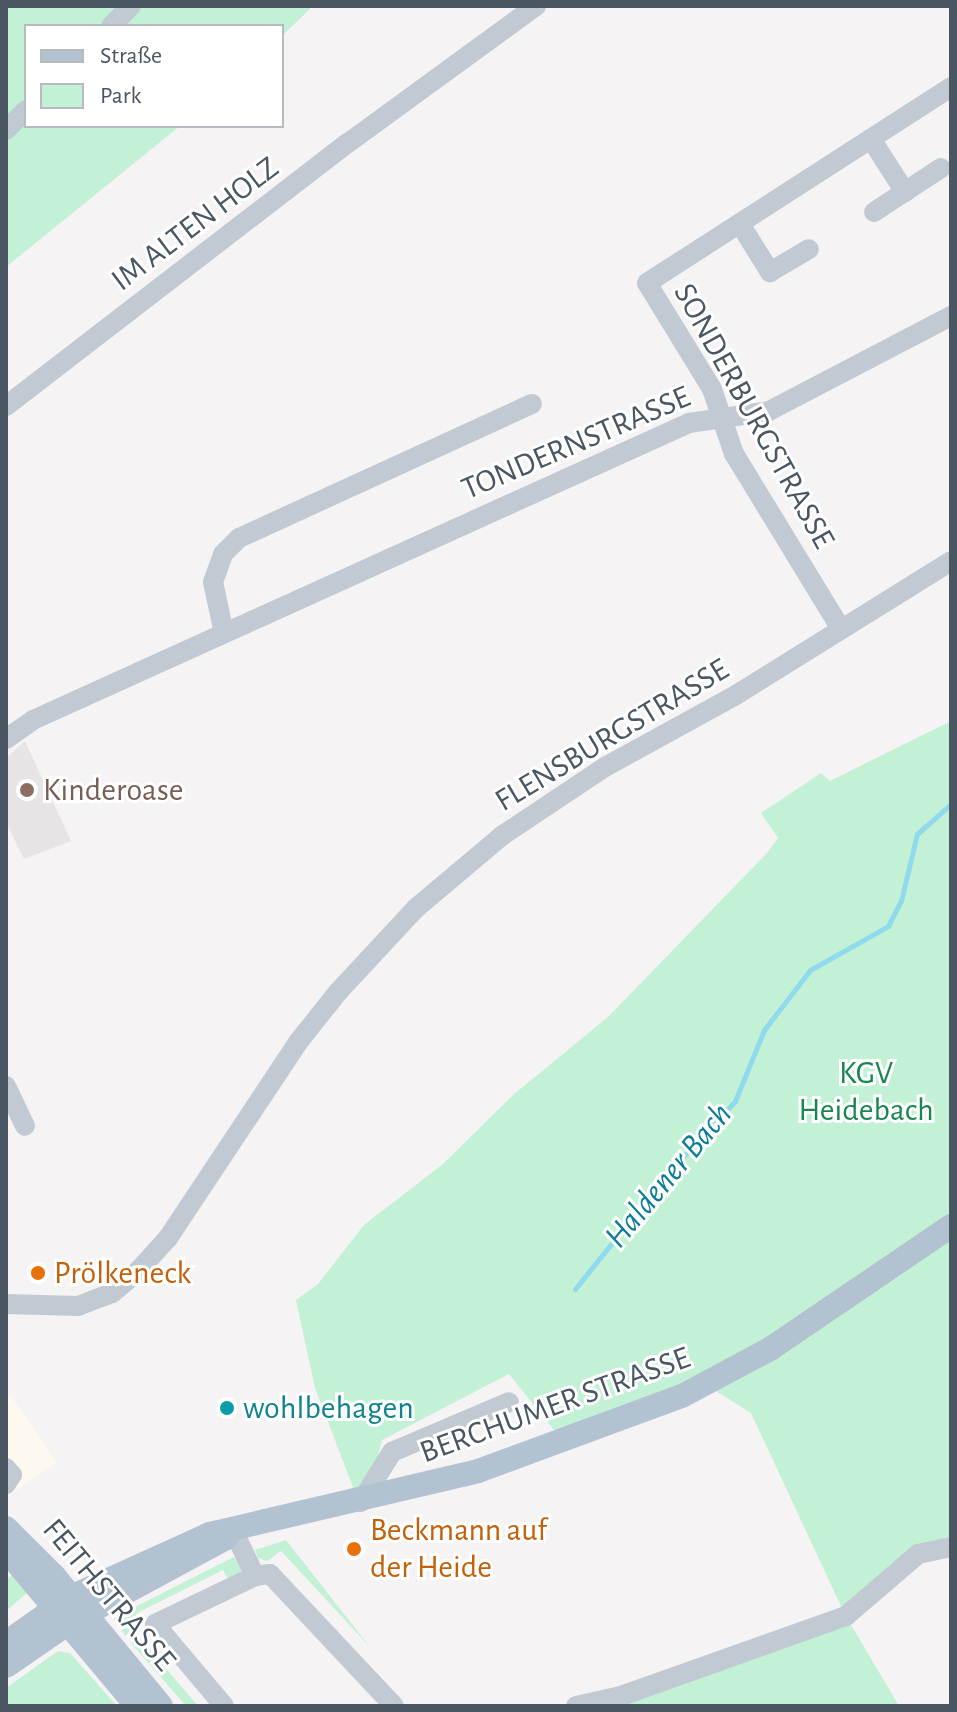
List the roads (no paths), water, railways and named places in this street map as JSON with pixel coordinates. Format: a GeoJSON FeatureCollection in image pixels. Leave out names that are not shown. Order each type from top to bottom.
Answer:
{"type":"FeatureCollection","features":[{"type":"Feature","properties":{"kind":"main road","name":"BERCHUMER STRASSE"},"geometry":{"type":"LineString","coordinates":[[69,1611],[191,1541],[361,1502],[543,1450],[718,1380],[951,1226]]}},
{"type":"Feature","properties":{"kind":"main road","name":"FEITHSTRASSE"},"geometry":{"type":"LineString","coordinates":[[6,1528],[137,1706]]}},
{"type":"Feature","properties":{"kind":"main road","name":"FEITHSTRASSE"},"geometry":{"type":"LineString","coordinates":[[10,1561],[69,1611],[161,1706]]}},
{"type":"Feature","properties":{"kind":"main road"},"geometry":{"type":"LineString","coordinates":[[6,1643],[69,1611]]}},
{"type":"Feature","properties":{"kind":"main road"},"geometry":{"type":"LineString","coordinates":[[6,1666],[69,1611]]}},
{"type":"Feature","properties":{"kind":"street"},"geometry":{"type":"LineString","coordinates":[[113,24],[131,6]]}},
{"type":"Feature","properties":{"kind":"street","name":"IM ALTEN HOLZ"},"geometry":{"type":"LineString","coordinates":[[6,406],[536,6]]}},
{"type":"Feature","properties":{"kind":"street","name":"SONDERBURGSTRASSE"},"geometry":{"type":"LineString","coordinates":[[841,629],[734,454],[712,389],[647,283],[951,87]]}},
{"type":"Feature","properties":{"kind":"street"},"geometry":{"type":"LineString","coordinates":[[6,130],[24,112]]}},
{"type":"Feature","properties":{"kind":"street"},"geometry":{"type":"LineString","coordinates":[[871,139],[905,192]]}},
{"type":"Feature","properties":{"kind":"street"},"geometry":{"type":"LineString","coordinates":[[874,212],[941,168]]}},
{"type":"Feature","properties":{"kind":"street"},"geometry":{"type":"LineString","coordinates":[[740,224],[770,272],[809,249]]}},
{"type":"Feature","properties":{"kind":"street","name":"TONDERNSTRASSE"},"geometry":{"type":"LineString","coordinates":[[6,739],[33,720],[689,423],[721,415],[769,411],[951,316]]}},
{"type":"Feature","properties":{"kind":"street","name":"TONDERNSTRASSE"},"geometry":{"type":"LineString","coordinates":[[224,633],[213,582],[223,554],[239,538],[532,404]]}},
{"type":"Feature","properties":{"kind":"street","name":"FLENSBURGSTRASSE"},"geometry":{"type":"LineString","coordinates":[[6,1304],[60,1308],[112,1293],[168,1238],[299,1041],[415,909],[550,801],[951,561]]}},
{"type":"Feature","properties":{"kind":"street"},"geometry":{"type":"LineString","coordinates":[[9,1098],[25,1126]]}},
{"type":"Feature","properties":{"kind":"street"},"geometry":{"type":"LineString","coordinates":[[361,1502],[392,1452],[509,1402]]}},
{"type":"Feature","properties":{"kind":"street"},"geometry":{"type":"LineString","coordinates":[[6,1468],[12,1475],[6,1484]]}},
{"type":"Feature","properties":{"kind":"street"},"geometry":{"type":"LineString","coordinates":[[234,1532],[255,1576]]}},
{"type":"Feature","properties":{"kind":"street"},"geometry":{"type":"LineString","coordinates":[[576,1706],[621,1696],[846,1616],[918,1554],[951,1547]]}},
{"type":"Feature","properties":{"kind":"street"},"geometry":{"type":"LineString","coordinates":[[224,1706],[155,1624],[255,1576],[270,1574],[394,1706]]}},
{"type":"Feature","properties":{"kind":"waterway","name":"Haldener Bach"},"geometry":{"type":"LineString","coordinates":[[575,1289],[667,1174],[735,1101],[764,1030],[810,970],[888,926],[901,901],[917,834],[951,804]]}},
{"type":"Feature","properties":{"kind":"place","name":"Kinderoase"},"geometry":{"type":"Point","coordinates":[27,790]}},
{"type":"Feature","properties":{"kind":"place","name":"Prölkeneck"},"geometry":{"type":"Point","coordinates":[38,1273]}},
{"type":"Feature","properties":{"kind":"place","name":"wohlbehagen"},"geometry":{"type":"Point","coordinates":[227,1408]}},
{"type":"Feature","properties":{"kind":"place","name":"Beckmann auf der Heide"},"geometry":{"type":"Point","coordinates":[354,1549]}},
{"type":"Feature","properties":{"kind":"park label","name":"KGV Heidebach"},"geometry":{"type":"Point","coordinates":[866,1092]}}]}
